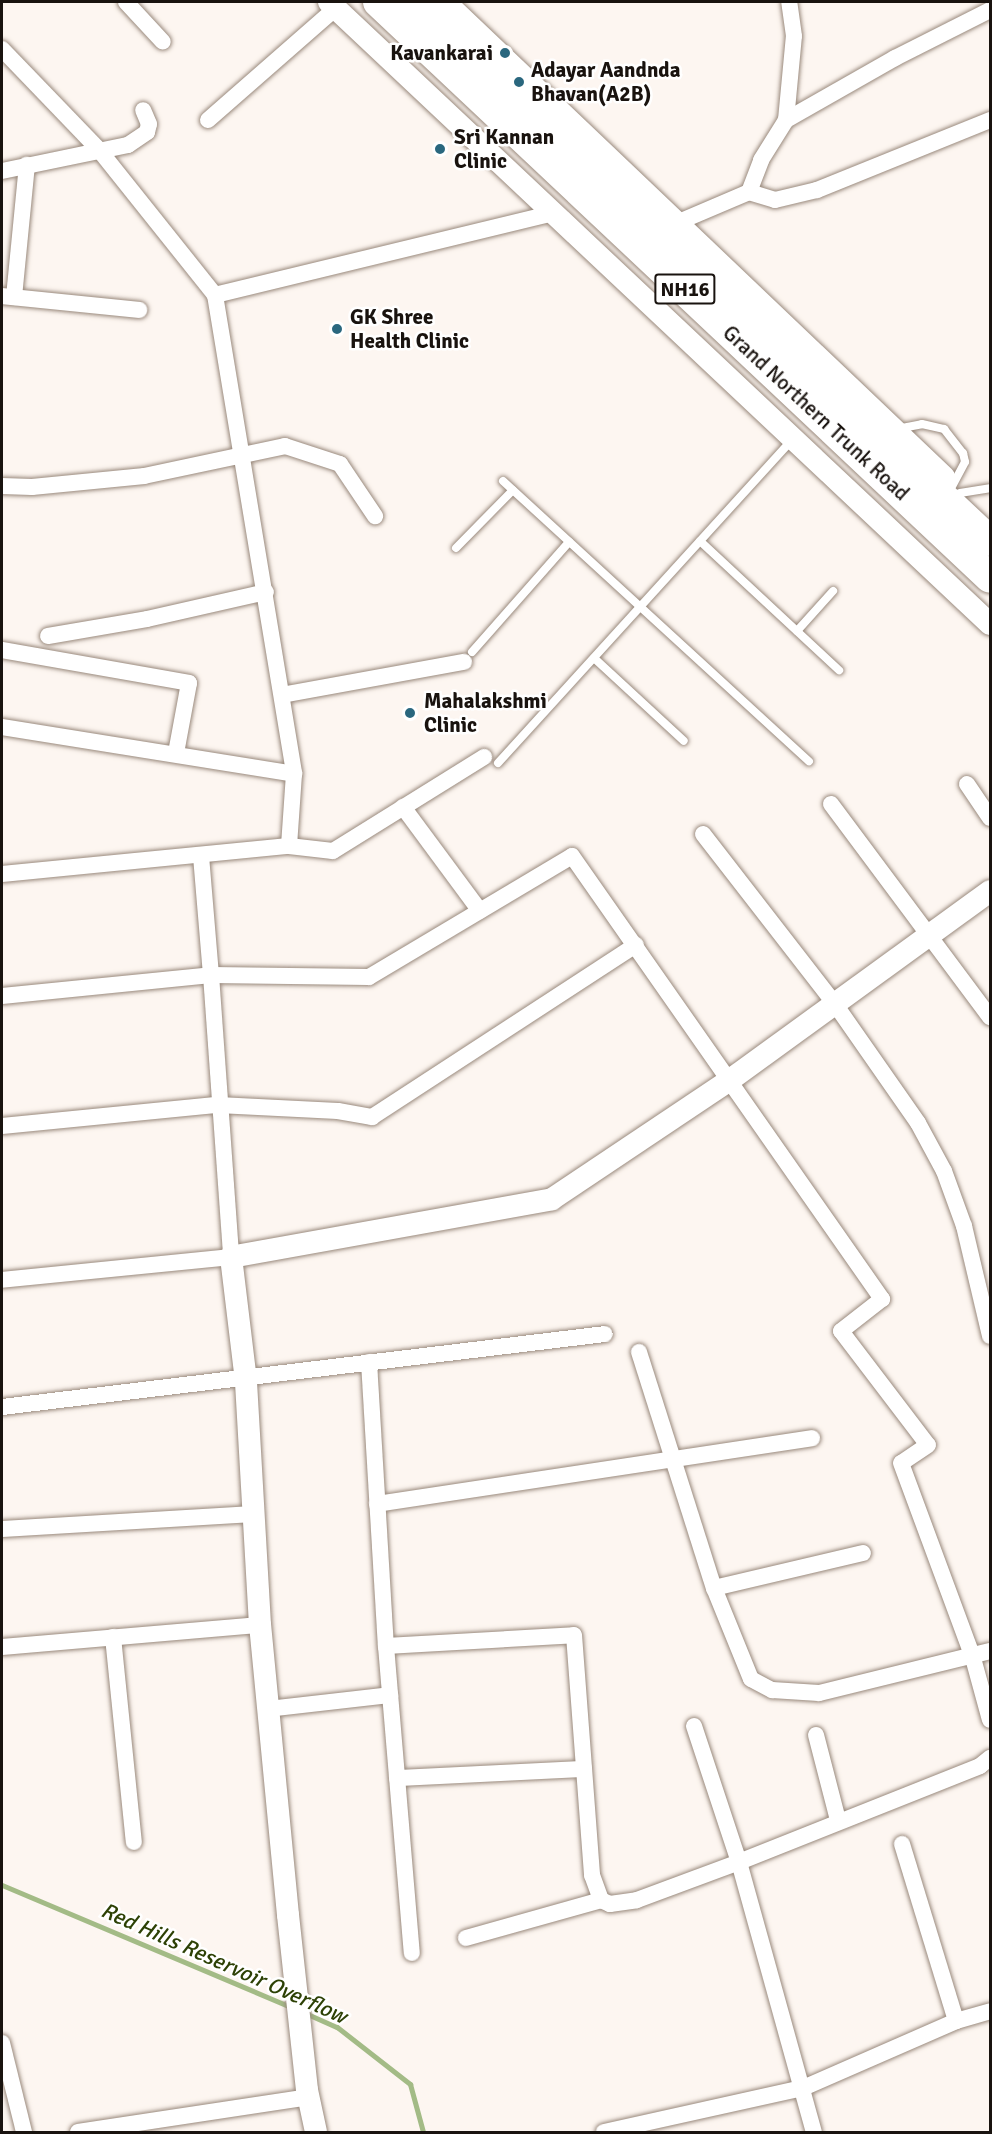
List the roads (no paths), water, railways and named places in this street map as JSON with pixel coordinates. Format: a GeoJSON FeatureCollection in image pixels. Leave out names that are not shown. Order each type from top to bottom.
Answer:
{"type":"FeatureCollection","features":[{"type":"Feature","properties":{"kind":"highway","name":"Grand Northern Trunk Road"},"geometry":{"type":"LineString","coordinates":[[378,2],[657,233],[990,578]]}},
{"type":"Feature","properties":{"kind":"highway","name":"Grand Northern Trunk Road"},"geometry":{"type":"LineString","coordinates":[[414,2],[657,233],[990,541]]}},
{"type":"Feature","properties":{"kind":"street"},"geometry":{"type":"LineString","coordinates":[[126,2],[163,42]]}},
{"type":"Feature","properties":{"kind":"street"},"geometry":{"type":"LineString","coordinates":[[445,2],[657,233],[894,430],[990,522]]}},
{"type":"Feature","properties":{"kind":"street"},"geometry":{"type":"LineString","coordinates":[[749,192],[761,160],[786,120],[794,36],[789,2]]}},
{"type":"Feature","properties":{"kind":"street"},"geometry":{"type":"LineString","coordinates":[[208,120],[333,5],[990,624]]}},
{"type":"Feature","properties":{"kind":"street"},"geometry":{"type":"LineString","coordinates":[[786,120],[895,58],[990,10]]}},
{"type":"Feature","properties":{"kind":"street"},"geometry":{"type":"LineString","coordinates":[[2,49],[100,151],[215,295],[266,592],[294,774],[289,846]]}},
{"type":"Feature","properties":{"kind":"street"},"geometry":{"type":"LineString","coordinates":[[2,171],[128,145],[147,132],[149,124],[143,110]]}},
{"type":"Feature","properties":{"kind":"street"},"geometry":{"type":"LineString","coordinates":[[612,269],[657,233],[749,192],[775,200],[817,190],[990,120]]}},
{"type":"Feature","properties":{"kind":"street"},"geometry":{"type":"LineString","coordinates":[[27,165],[8,297],[139,310]]}},
{"type":"Feature","properties":{"kind":"street"},"geometry":{"type":"LineString","coordinates":[[215,295],[553,213]]}},
{"type":"Feature","properties":{"kind":"street"},"geometry":{"type":"LineString","coordinates":[[2,486],[32,487],[144,476],[243,453],[285,446],[340,464],[375,516]]}},
{"type":"Feature","properties":{"kind":"street"},"geometry":{"type":"LineString","coordinates":[[48,636],[147,619],[266,592]]}},
{"type":"Feature","properties":{"kind":"street"},"geometry":{"type":"LineString","coordinates":[[2,650],[189,683],[176,753]]}},
{"type":"Feature","properties":{"kind":"street"},"geometry":{"type":"LineString","coordinates":[[282,695],[468,657]]}},
{"type":"Feature","properties":{"kind":"street"},"geometry":{"type":"LineString","coordinates":[[2,727],[176,753],[294,774]]}},
{"type":"Feature","properties":{"kind":"street"},"geometry":{"type":"LineString","coordinates":[[2,874],[289,846],[333,851],[403,807],[491,760]]}},
{"type":"Feature","properties":{"kind":"street"},"geometry":{"type":"LineString","coordinates":[[967,784],[990,818]]}},
{"type":"Feature","properties":{"kind":"street"},"geometry":{"type":"LineString","coordinates":[[831,804],[990,1017]]}},
{"type":"Feature","properties":{"kind":"street"},"geometry":{"type":"LineString","coordinates":[[403,807],[480,911]]}},
{"type":"Feature","properties":{"kind":"street"},"geometry":{"type":"LineString","coordinates":[[703,834],[834,1005],[918,1123],[944,1171],[964,1226],[990,1336]]}},
{"type":"Feature","properties":{"kind":"street"},"geometry":{"type":"LineString","coordinates":[[201,856],[212,975],[218,1105],[231,1257],[246,1381],[260,1626],[288,1915],[308,2094],[316,2133]]}},
{"type":"Feature","properties":{"kind":"street"},"geometry":{"type":"LineString","coordinates":[[2,996],[212,975],[369,977],[572,856],[882,1299],[841,1331],[928,1445],[901,1463],[973,1658],[990,1720]]}},
{"type":"Feature","properties":{"kind":"street"},"geometry":{"type":"LineString","coordinates":[[2,1280],[231,1257],[552,1199],[730,1080],[990,891]]}},
{"type":"Feature","properties":{"kind":"street"},"geometry":{"type":"LineString","coordinates":[[2,1126],[218,1105],[338,1111],[372,1118],[636,945]]}},
{"type":"Feature","properties":{"kind":"street"},"geometry":{"type":"LineString","coordinates":[[2,1407],[246,1381],[369,1362],[605,1334]]}},
{"type":"Feature","properties":{"kind":"street"},"geometry":{"type":"LineString","coordinates":[[639,1352],[676,1461],[714,1588],[751,1679],[772,1690],[819,1693],[973,1658],[990,1652]]}},
{"type":"Feature","properties":{"kind":"street"},"geometry":{"type":"LineString","coordinates":[[369,1362],[386,1646],[412,1953]]}},
{"type":"Feature","properties":{"kind":"street"},"geometry":{"type":"LineString","coordinates":[[377,1504],[676,1461],[812,1438]]}},
{"type":"Feature","properties":{"kind":"street"},"geometry":{"type":"LineString","coordinates":[[2,1529],[254,1514]]}},
{"type":"Feature","properties":{"kind":"street"},"geometry":{"type":"LineString","coordinates":[[714,1588],[863,1553]]}},
{"type":"Feature","properties":{"kind":"street"},"geometry":{"type":"LineString","coordinates":[[2,1647],[260,1626]]}},
{"type":"Feature","properties":{"kind":"street"},"geometry":{"type":"LineString","coordinates":[[386,1646],[574,1635],[592,1875],[601,1900]]}},
{"type":"Feature","properties":{"kind":"street"},"geometry":{"type":"LineString","coordinates":[[113,1637],[134,1842]]}},
{"type":"Feature","properties":{"kind":"street"},"geometry":{"type":"LineString","coordinates":[[268,1709],[390,1695]]}},
{"type":"Feature","properties":{"kind":"street"},"geometry":{"type":"LineString","coordinates":[[694,1726],[739,1862],[814,2133]]}},
{"type":"Feature","properties":{"kind":"street"},"geometry":{"type":"LineString","coordinates":[[816,1735],[838,1820]]}},
{"type":"Feature","properties":{"kind":"street"},"geometry":{"type":"LineString","coordinates":[[466,1938],[601,1900],[610,1904],[637,1900],[980,1766],[990,1758]]}},
{"type":"Feature","properties":{"kind":"street"},"geometry":{"type":"LineString","coordinates":[[397,1778],[584,1769]]}},
{"type":"Feature","properties":{"kind":"street"},"geometry":{"type":"LineString","coordinates":[[902,1844],[956,2021]]}},
{"type":"Feature","properties":{"kind":"street"},"geometry":{"type":"LineString","coordinates":[[604,2133],[803,2088],[956,2021],[990,2010]]}},
{"type":"Feature","properties":{"kind":"street"},"geometry":{"type":"LineString","coordinates":[[2,2043],[24,2133]]}},
{"type":"Feature","properties":{"kind":"street"},"geometry":{"type":"LineString","coordinates":[[78,2133],[308,2094]]}},
{"type":"Feature","properties":{"kind":"lane"},"geometry":{"type":"LineString","coordinates":[[894,430],[922,424],[944,429],[958,446],[965,462],[956,489],[990,488]]}},
{"type":"Feature","properties":{"kind":"lane"},"geometry":{"type":"LineString","coordinates":[[491,760],[594,658],[793,439]]}},
{"type":"Feature","properties":{"kind":"lane"},"geometry":{"type":"LineString","coordinates":[[503,481],[809,761]]}},
{"type":"Feature","properties":{"kind":"lane"},"geometry":{"type":"LineString","coordinates":[[456,548],[513,490]]}},
{"type":"Feature","properties":{"kind":"lane"},"geometry":{"type":"LineString","coordinates":[[700,541],[839,670]]}},
{"type":"Feature","properties":{"kind":"lane"},"geometry":{"type":"LineString","coordinates":[[468,657],[570,542]]}},
{"type":"Feature","properties":{"kind":"lane"},"geometry":{"type":"LineString","coordinates":[[797,631],[833,591]]}},
{"type":"Feature","properties":{"kind":"lane"},"geometry":{"type":"LineString","coordinates":[[594,658],[684,741]]}},
{"type":"Feature","properties":{"kind":"waterway","name":"Red Hills Reservoir Overflow"},"geometry":{"type":"LineString","coordinates":[[2,1885],[291,2007]]}},
{"type":"Feature","properties":{"kind":"waterway","name":"Red Hills Reservoir Overflow"},"geometry":{"type":"LineString","coordinates":[[305,2013],[337,2027],[410,2084],[423,2132]]}},
{"type":"Feature","properties":{"kind":"place","name":"Kavankarai"},"geometry":{"type":"Point","coordinates":[505,53]}},
{"type":"Feature","properties":{"kind":"place","name":"Adayar Aandnda Bhavan(A2B)"},"geometry":{"type":"Point","coordinates":[519,82]}},
{"type":"Feature","properties":{"kind":"place","name":"Sri Kannan Clinic"},"geometry":{"type":"Point","coordinates":[440,149]}},
{"type":"Feature","properties":{"kind":"place","name":"GK Shree Health Clinic"},"geometry":{"type":"Point","coordinates":[337,329]}},
{"type":"Feature","properties":{"kind":"place","name":"Mahalakshmi Clinic"},"geometry":{"type":"Point","coordinates":[410,713]}}]}
